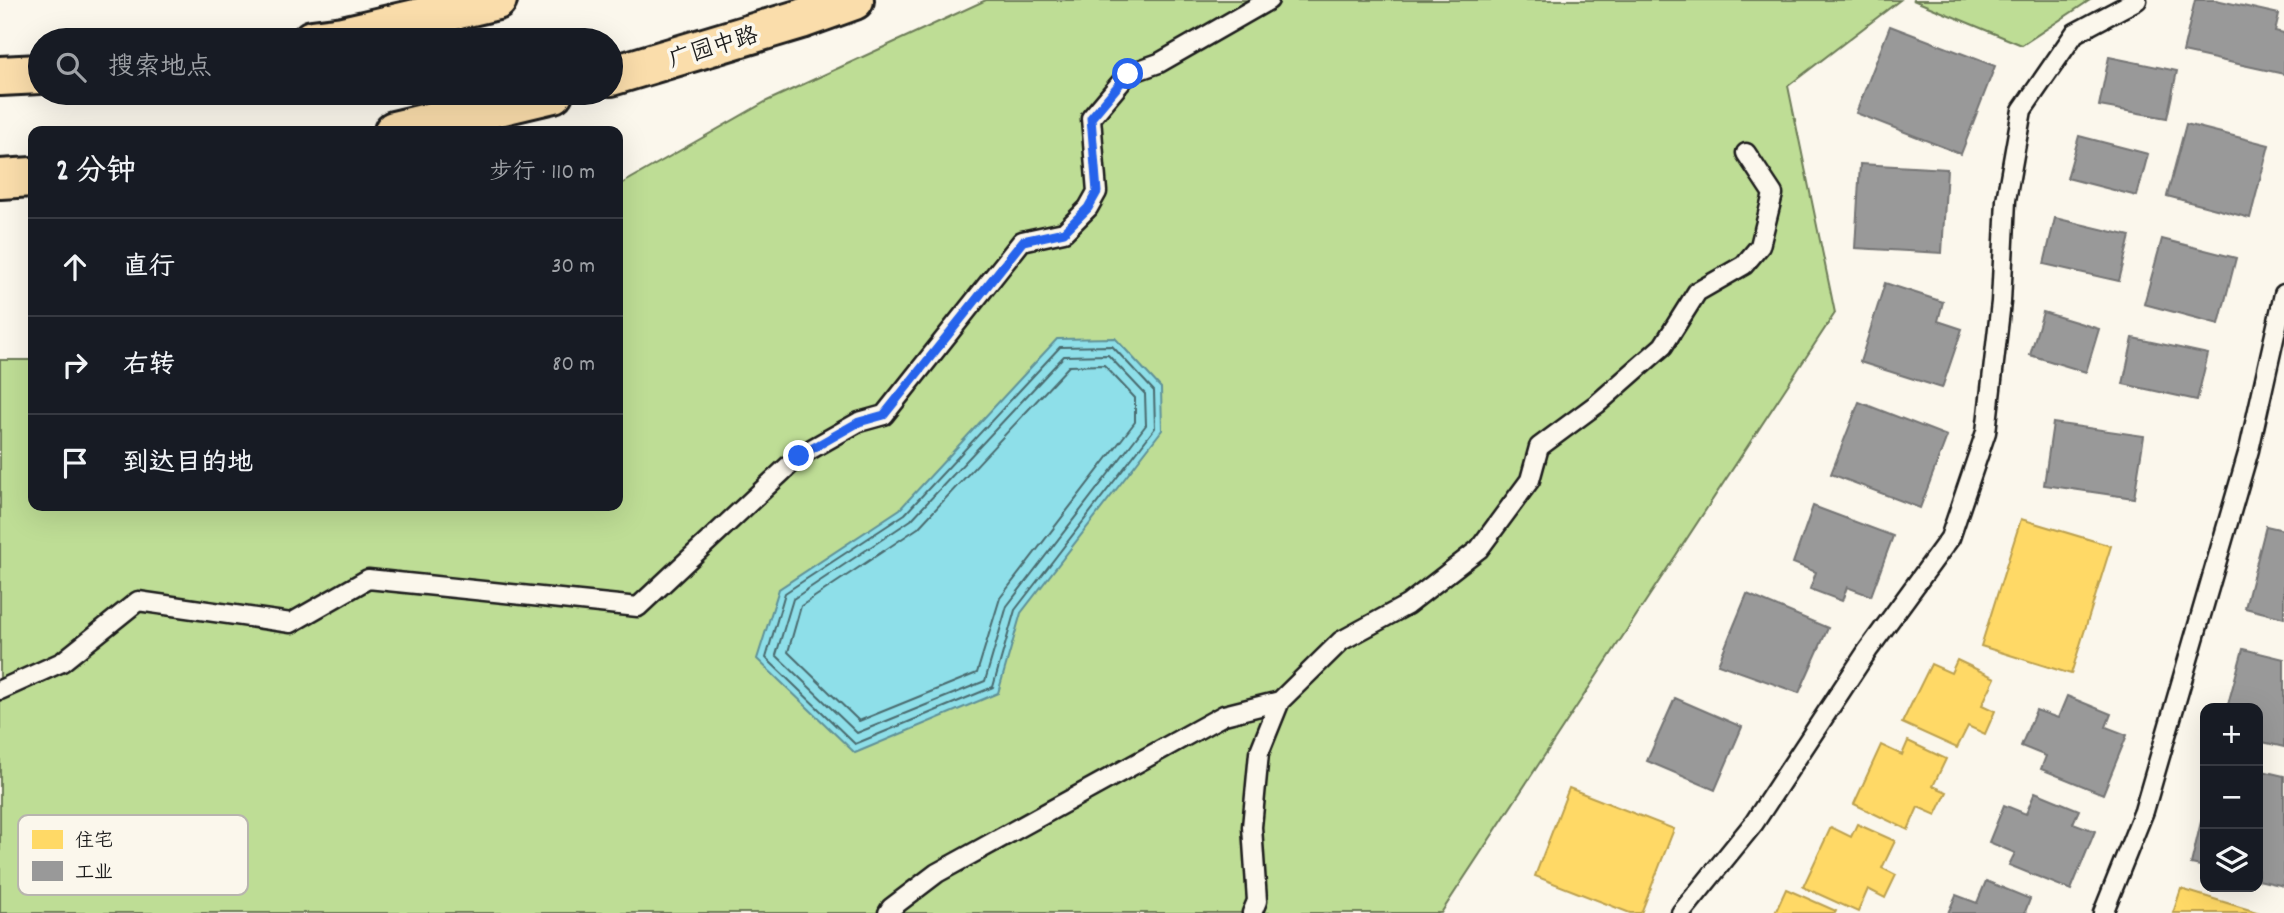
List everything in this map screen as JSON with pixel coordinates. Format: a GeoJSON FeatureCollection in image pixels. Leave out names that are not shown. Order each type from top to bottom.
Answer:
{"type":"FeatureCollection","features":[{"type":"Feature","properties":{"kind":"main road"},"geometry":{"type":"LineString","coordinates":[[377,28],[498,0]]}},
{"type":"Feature","properties":{"kind":"main road","name":"广园中路"},"geometry":{"type":"LineString","coordinates":[[623,72],[801,19],[854,0]]}},
{"type":"Feature","properties":{"kind":"main road"},"geometry":{"type":"LineString","coordinates":[[0,76],[28,75]]}},
{"type":"Feature","properties":{"kind":"main road"},"geometry":{"type":"LineString","coordinates":[[415,126],[503,105]]}},
{"type":"Feature","properties":{"kind":"main road"},"geometry":{"type":"LineString","coordinates":[[0,179],[28,177]]}},
{"type":"Feature","properties":{"kind":"lane"},"geometry":{"type":"LineString","coordinates":[[0,690],[62,662],[138,601],[291,623],[368,579],[638,607],[799,456],[859,422],[884,415],[1023,241],[1064,232],[1088,208],[1097,192],[1091,118],[1128,74],[1159,64],[1269,0]]}},
{"type":"Feature","properties":{"kind":"lane"},"geometry":{"type":"LineString","coordinates":[[1681,913],[1754,823],[1868,650],[1950,538],[1986,432],[2001,302],[2006,200],[2022,110],[2075,33],[2137,0]]}},
{"type":"Feature","properties":{"kind":"lane"},"geometry":{"type":"LineString","coordinates":[[1252,913],[1257,901],[1252,827],[1259,753],[1280,701],[1340,641],[1407,605],[1479,549],[1530,480],[1539,447],[1597,404],[1663,346],[1697,292],[1744,265],[1760,246],[1773,194],[1746,153]]}},
{"type":"Feature","properties":{"kind":"lane"},"geometry":{"type":"LineString","coordinates":[[2103,913],[2144,811],[2156,771],[2249,450],[2284,294]]}},
{"type":"Feature","properties":{"kind":"lane"},"geometry":{"type":"LineString","coordinates":[[888,913],[937,873],[1224,715],[1280,701]]}},
{"type":"Feature","properties":{"kind":"green space"},"geometry":{"type":"Polygon","coordinates":[[[986,0],[1900,0],[1788,86],[1835,313],[1441,913],[0,913],[0,360],[28,360],[28,511],[623,511],[623,183],[767,101],[986,0]]]}},
{"type":"Feature","properties":{"kind":"green space"},"geometry":{"type":"Polygon","coordinates":[[[1913,0],[2090,0],[2022,45],[1913,0]]]}},
{"type":"Feature","properties":{"kind":"water"},"geometry":{"type":"Polygon","coordinates":[[[1115,338],[1161,388],[1162,430],[1021,613],[998,693],[855,753],[757,659],[779,589],[900,509],[1057,339],[1115,338]]]}},
{"type":"Feature","properties":{"kind":"building: 住宅"},"geometry":{"type":"Polygon","coordinates":[[[2021,519],[2111,546],[2071,674],[1981,646],[2021,519]]]}},
{"type":"Feature","properties":{"kind":"building: 住宅"},"geometry":{"type":"Polygon","coordinates":[[[1957,660],[1995,678],[1982,705],[1995,711],[1985,734],[1968,726],[1957,748],[1902,723],[1931,664],[1951,673],[1957,660]]]}},
{"type":"Feature","properties":{"kind":"building: 住宅"},"geometry":{"type":"Polygon","coordinates":[[[1908,741],[1946,759],[1933,786],[1947,792],[1936,815],[1918,807],[1908,830],[1854,804],[1881,745],[1902,755],[1908,741]]]}},
{"type":"Feature","properties":{"kind":"building: 住宅"},"geometry":{"type":"Polygon","coordinates":[[[1569,788],[1674,829],[1641,913],[1630,913],[1535,876],[1569,788]]]}},
{"type":"Feature","properties":{"kind":"building: 住宅"},"geometry":{"type":"Polygon","coordinates":[[[1857,824],[1895,841],[1882,868],[1896,875],[1885,898],[1868,889],[1858,912],[1803,887],[1831,827],[1851,837],[1857,824]]]}},
{"type":"Feature","properties":{"kind":"building: 住宅"},"geometry":{"type":"Polygon","coordinates":[[[1786,889],[1836,911],[1775,913],[1786,889]]]}},
{"type":"Feature","properties":{"kind":"building: 住宅"},"geometry":{"type":"Polygon","coordinates":[[[2181,889],[2260,913],[2173,913],[2181,889]]]}},
{"type":"Feature","properties":{"kind":"building: 工业"},"geometry":{"type":"Polygon","coordinates":[[[2195,0],[2216,0],[2279,14],[2275,31],[2284,33],[2284,74],[2183,52],[2195,0]]]}},
{"type":"Feature","properties":{"kind":"building: 工业"},"geometry":{"type":"Polygon","coordinates":[[[1890,26],[1995,66],[1961,154],[1856,113],[1890,26]]]}},
{"type":"Feature","properties":{"kind":"building: 工业"},"geometry":{"type":"Polygon","coordinates":[[[2109,57],[2177,71],[2167,118],[2099,106],[2109,57]]]}},
{"type":"Feature","properties":{"kind":"building: 工业"},"geometry":{"type":"Polygon","coordinates":[[[2186,124],[2269,145],[2250,218],[2167,196],[2186,124]]]}},
{"type":"Feature","properties":{"kind":"building: 工业"},"geometry":{"type":"Polygon","coordinates":[[[2079,136],[2148,154],[2137,196],[2067,178],[2079,136]]]}},
{"type":"Feature","properties":{"kind":"building: 工业"},"geometry":{"type":"Polygon","coordinates":[[[1860,164],[1947,169],[1942,253],[1855,248],[1860,164]]]}},
{"type":"Feature","properties":{"kind":"building: 工业"},"geometry":{"type":"Polygon","coordinates":[[[2055,218],[2130,236],[2119,281],[2044,264],[2055,218]]]}},
{"type":"Feature","properties":{"kind":"building: 工业"},"geometry":{"type":"Polygon","coordinates":[[[2162,239],[2236,258],[2219,324],[2144,304],[2162,239]]]}},
{"type":"Feature","properties":{"kind":"building: 工业"},"geometry":{"type":"Polygon","coordinates":[[[1885,283],[1943,302],[1938,321],[1962,329],[1942,388],[1860,362],[1885,283]]]}},
{"type":"Feature","properties":{"kind":"building: 工业"},"geometry":{"type":"Polygon","coordinates":[[[2043,312],[2099,329],[2086,372],[2030,355],[2043,312]]]}},
{"type":"Feature","properties":{"kind":"building: 工业"},"geometry":{"type":"Polygon","coordinates":[[[2133,338],[2208,354],[2197,400],[2123,384],[2133,338]]]}},
{"type":"Feature","properties":{"kind":"building: 工业"},"geometry":{"type":"Polygon","coordinates":[[[1859,402],[1947,436],[1920,508],[1831,474],[1859,402]]]}},
{"type":"Feature","properties":{"kind":"building: 工业"},"geometry":{"type":"Polygon","coordinates":[[[2053,423],[2144,436],[2134,498],[2044,485],[2053,423]]]}},
{"type":"Feature","properties":{"kind":"building: 工业"},"geometry":{"type":"Polygon","coordinates":[[[1813,506],[1893,536],[1871,596],[1847,587],[1842,601],[1810,589],[1816,572],[1793,563],[1813,506]]]}},
{"type":"Feature","properties":{"kind":"building: 工业"},"geometry":{"type":"Polygon","coordinates":[[[2266,526],[2284,530],[2284,618],[2245,608],[2266,526]]]}},
{"type":"Feature","properties":{"kind":"building: 工业"},"geometry":{"type":"Polygon","coordinates":[[[1747,594],[1828,628],[1799,693],[1718,664],[1747,594]]]}},
{"type":"Feature","properties":{"kind":"building: 工业"},"geometry":{"type":"Polygon","coordinates":[[[2243,649],[2284,659],[2284,747],[2263,742],[2263,703],[2228,703],[2243,649]]]}},
{"type":"Feature","properties":{"kind":"building: 工业"},"geometry":{"type":"Polygon","coordinates":[[[2067,696],[2111,714],[2106,727],[2127,735],[2103,794],[2041,769],[2046,756],[2021,746],[2036,710],[2058,718],[2067,696]]]}},
{"type":"Feature","properties":{"kind":"building: 工业"},"geometry":{"type":"Polygon","coordinates":[[[1675,698],[1742,727],[1715,790],[1647,761],[1675,698]]]}},
{"type":"Feature","properties":{"kind":"building: 工业"},"geometry":{"type":"Polygon","coordinates":[[[2263,771],[2284,776],[2284,886],[2263,881],[2263,771]]]}},
{"type":"Feature","properties":{"kind":"building: 工业"},"geometry":{"type":"Polygon","coordinates":[[[2035,792],[2079,810],[2073,823],[2095,831],[2071,890],[2009,865],[2015,853],[1989,842],[2004,805],[2026,814],[2035,792]]]}},
{"type":"Feature","properties":{"kind":"building: 工业"},"geometry":{"type":"Polygon","coordinates":[[[2200,826],[2200,866],[2191,864],[2200,826]]]}},
{"type":"Feature","properties":{"kind":"building: 工业"},"geometry":{"type":"Polygon","coordinates":[[[1986,881],[2030,899],[2025,912],[2028,913],[1948,913],[1956,895],[1977,903],[1986,881]]]}},
{"type":"Feature","properties":{"kind":"route"},"geometry":{"type":"LineString","coordinates":[[799,456],[859,422],[884,415],[1023,241],[1064,232],[1088,208],[1097,192],[1091,118],[1128,74]]}}]}
